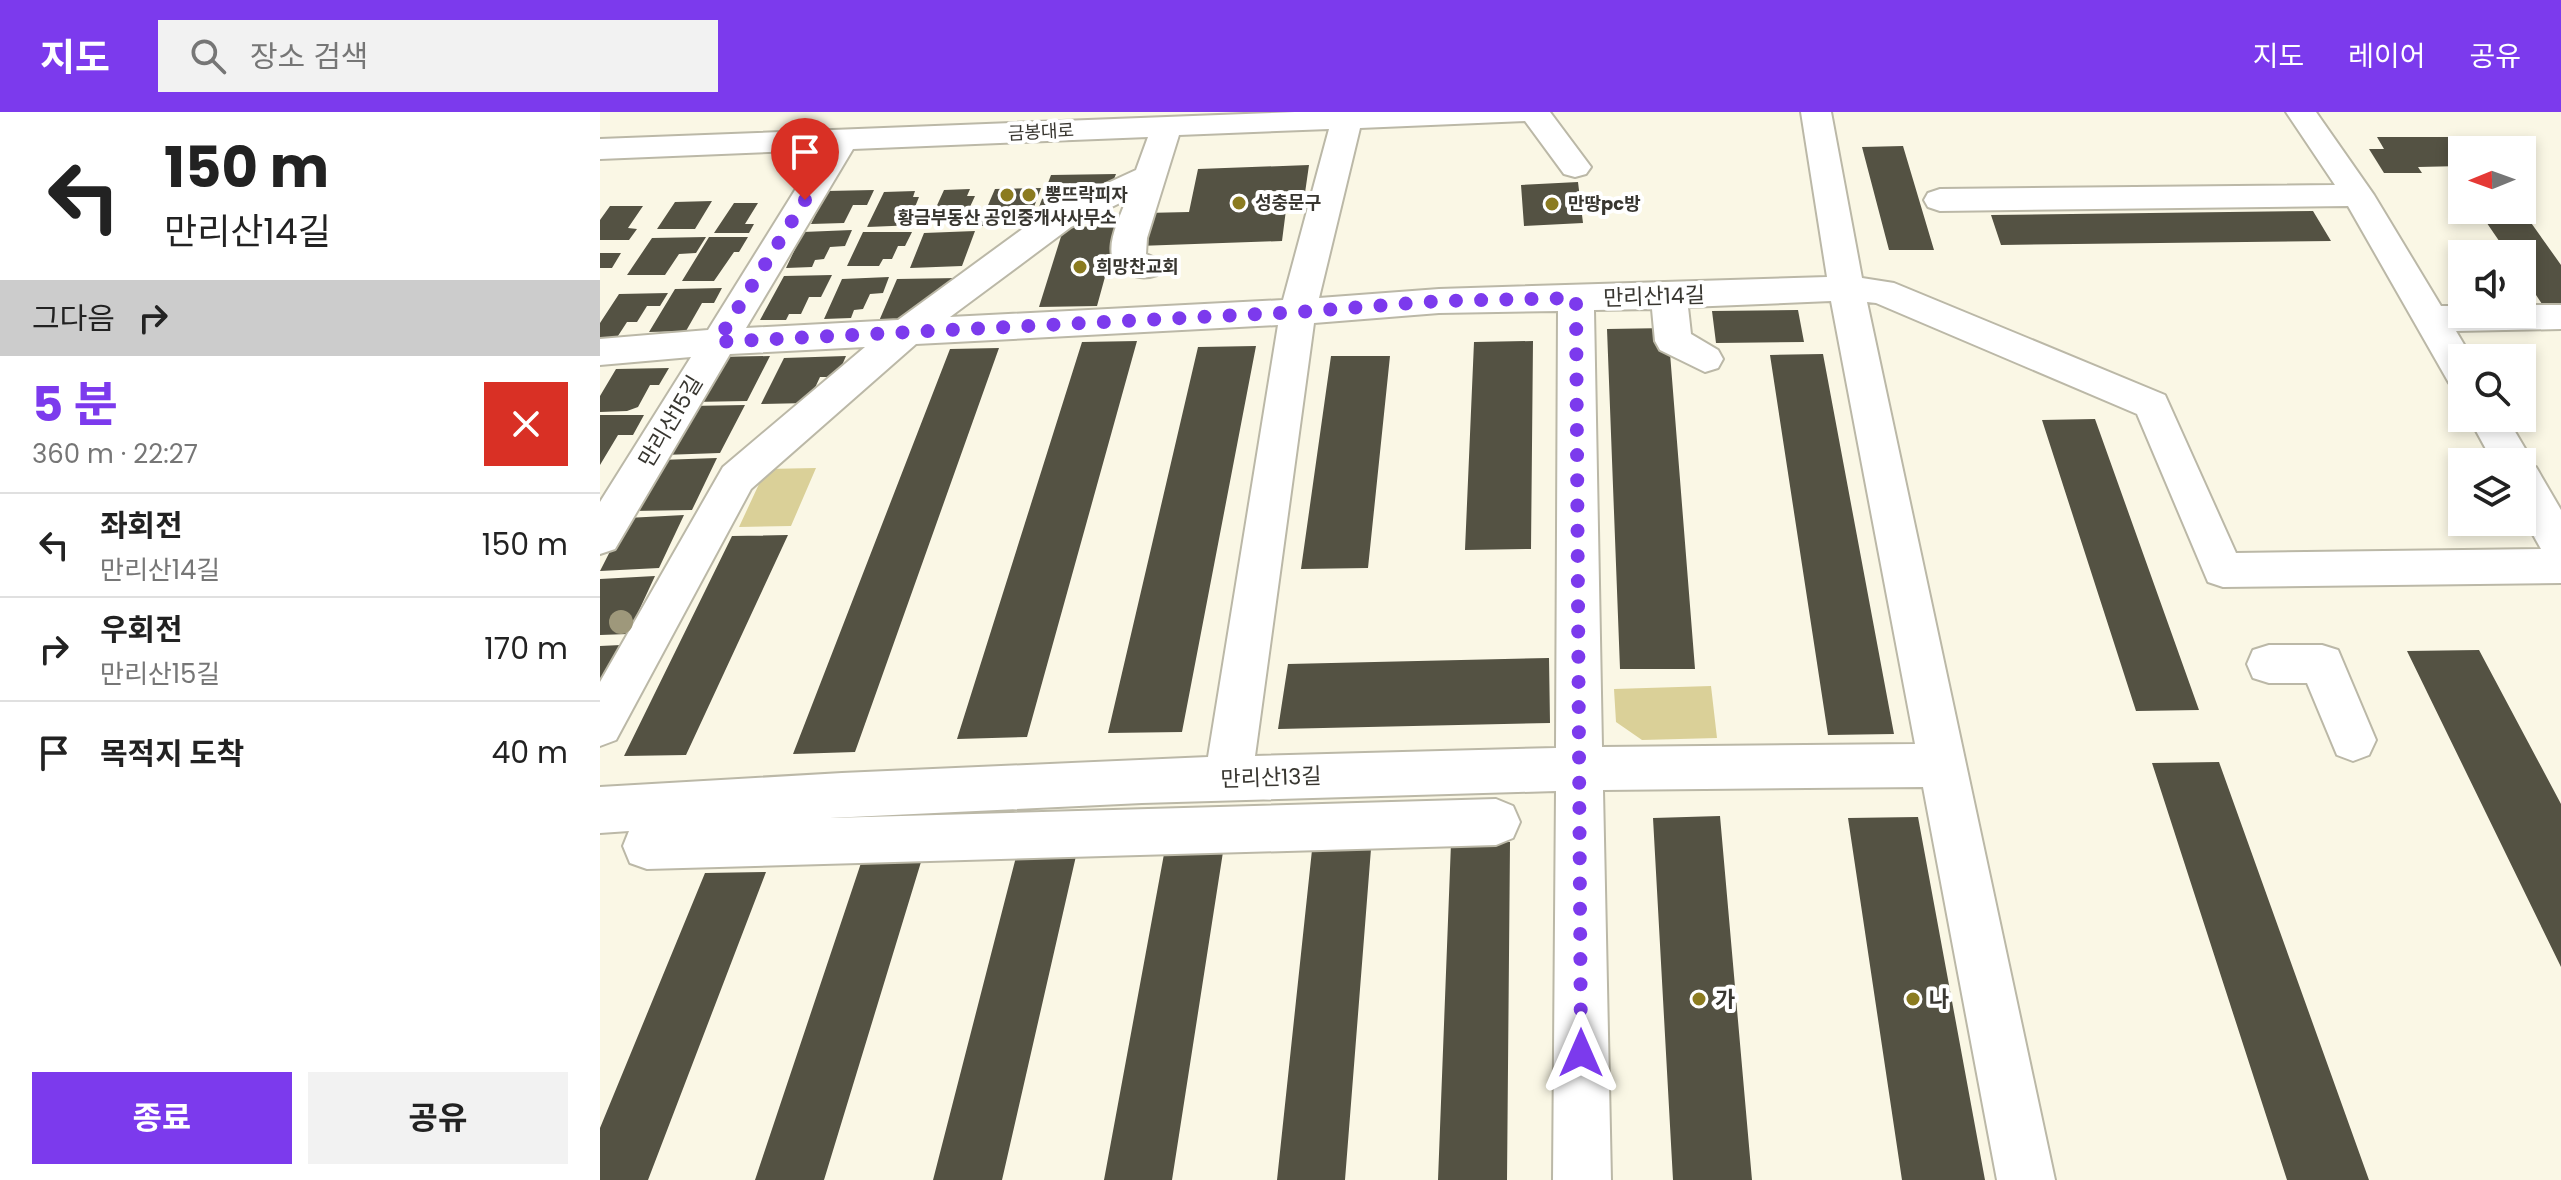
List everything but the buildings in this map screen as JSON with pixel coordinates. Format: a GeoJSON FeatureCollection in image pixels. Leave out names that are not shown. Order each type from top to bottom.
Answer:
{"type":"FeatureCollection","features":[{"type":"Feature","properties":{"kind":"street"},"geometry":{"type":"LineString","coordinates":[[600,129],[975,112]]}},
{"type":"Feature","properties":{"kind":"street"},"geometry":{"type":"LineString","coordinates":[[1532,112],[1575,167]]}},
{"type":"Feature","properties":{"kind":"street","name":"금봉대로"},"geometry":{"type":"LineString","coordinates":[[600,149],[841,142],[1532,112]]}},
{"type":"Feature","properties":{"kind":"street"},"geometry":{"type":"LineString","coordinates":[[1816,112],[1846,288],[2026,1180]]}},
{"type":"Feature","properties":{"kind":"street"},"geometry":{"type":"LineString","coordinates":[[2301,112],[2358,195],[2448,348]]}},
{"type":"Feature","properties":{"kind":"street"},"geometry":{"type":"LineString","coordinates":[[1228,778],[1298,312],[1347,119]]}},
{"type":"Feature","properties":{"kind":"street"},"geometry":{"type":"LineString","coordinates":[[1145,267],[1128,260],[1130,238],[1167,126]]}},
{"type":"Feature","properties":{"kind":"street","name":"만리산15길"},"geometry":{"type":"LineString","coordinates":[[600,537],[841,142]]}},
{"type":"Feature","properties":{"kind":"street"},"geometry":{"type":"LineString","coordinates":[[600,725],[737,478],[908,331],[1059,219],[1150,176]]}},
{"type":"Feature","properties":{"kind":"street"},"geometry":{"type":"LineString","coordinates":[[1940,200],[2358,195]]}},
{"type":"Feature","properties":{"kind":"street","name":"만리산14길"},"geometry":{"type":"LineString","coordinates":[[600,352],[717,342],[1298,312],[1439,301],[1846,288],[1882,292],[2152,405],[2223,570],[2561,566]]}},
{"type":"Feature","properties":{"kind":"street"},"geometry":{"type":"LineString","coordinates":[[1669,296],[1673,341],[1705,359]]}},
{"type":"Feature","properties":{"kind":"street"},"geometry":{"type":"LineString","coordinates":[[1576,298],[1582,1180]]}},
{"type":"Feature","properties":{"kind":"street"},"geometry":{"type":"LineString","coordinates":[[2432,319],[2561,317]]}},
{"type":"Feature","properties":{"kind":"street"},"geometry":{"type":"LineString","coordinates":[[2536,503],[2561,547]]}},
{"type":"Feature","properties":{"kind":"street"},"geometry":{"type":"LineString","coordinates":[[2269,664],[2322,664],[2353,740]]}},
{"type":"Feature","properties":{"kind":"street","name":"만리산13길"},"geometry":{"type":"LineString","coordinates":[[600,810],[668,832],[873,793],[1228,778],[1579,769],[1942,765]]}},
{"type":"Feature","properties":{"kind":"street"},"geometry":{"type":"LineString","coordinates":[[668,832],[1496,822]]}},
{"type":"Feature","properties":{"kind":"shaded area"},"geometry":{"type":"Polygon","coordinates":[[[816,468],[791,526],[739,527],[766,469],[816,468]]]}},
{"type":"Feature","properties":{"kind":"shaded area"},"geometry":{"type":"Polygon","coordinates":[[[1711,686],[1717,738],[1642,740],[1616,722],[1614,689],[1711,686]]]}},
{"type":"Feature","properties":{"kind":"place","name":"황금부동산 공인중개사사무소"},"geometry":{"type":"Point","coordinates":[1007,195]}},
{"type":"Feature","properties":{"kind":"place","name":"뽕뜨락피자"},"geometry":{"type":"Point","coordinates":[1029,195]}},
{"type":"Feature","properties":{"kind":"place","name":"성충문구"},"geometry":{"type":"Point","coordinates":[1239,203]}},
{"type":"Feature","properties":{"kind":"place","name":"만땅pc방"},"geometry":{"type":"Point","coordinates":[1552,204]}},
{"type":"Feature","properties":{"kind":"place","name":"희망찬교회"},"geometry":{"type":"Point","coordinates":[1080,267]}},
{"type":"Feature","properties":{"kind":"place","name":"가"},"geometry":{"type":"Point","coordinates":[1699,999]}},
{"type":"Feature","properties":{"kind":"place","name":"나"},"geometry":{"type":"Point","coordinates":[1913,999]}},
{"type":"Feature","properties":{"kind":"route"},"geometry":{"type":"LineString","coordinates":[[805,200],[717,342],[1298,312],[1439,301],[1576,298],[1581,1053]]}}]}
